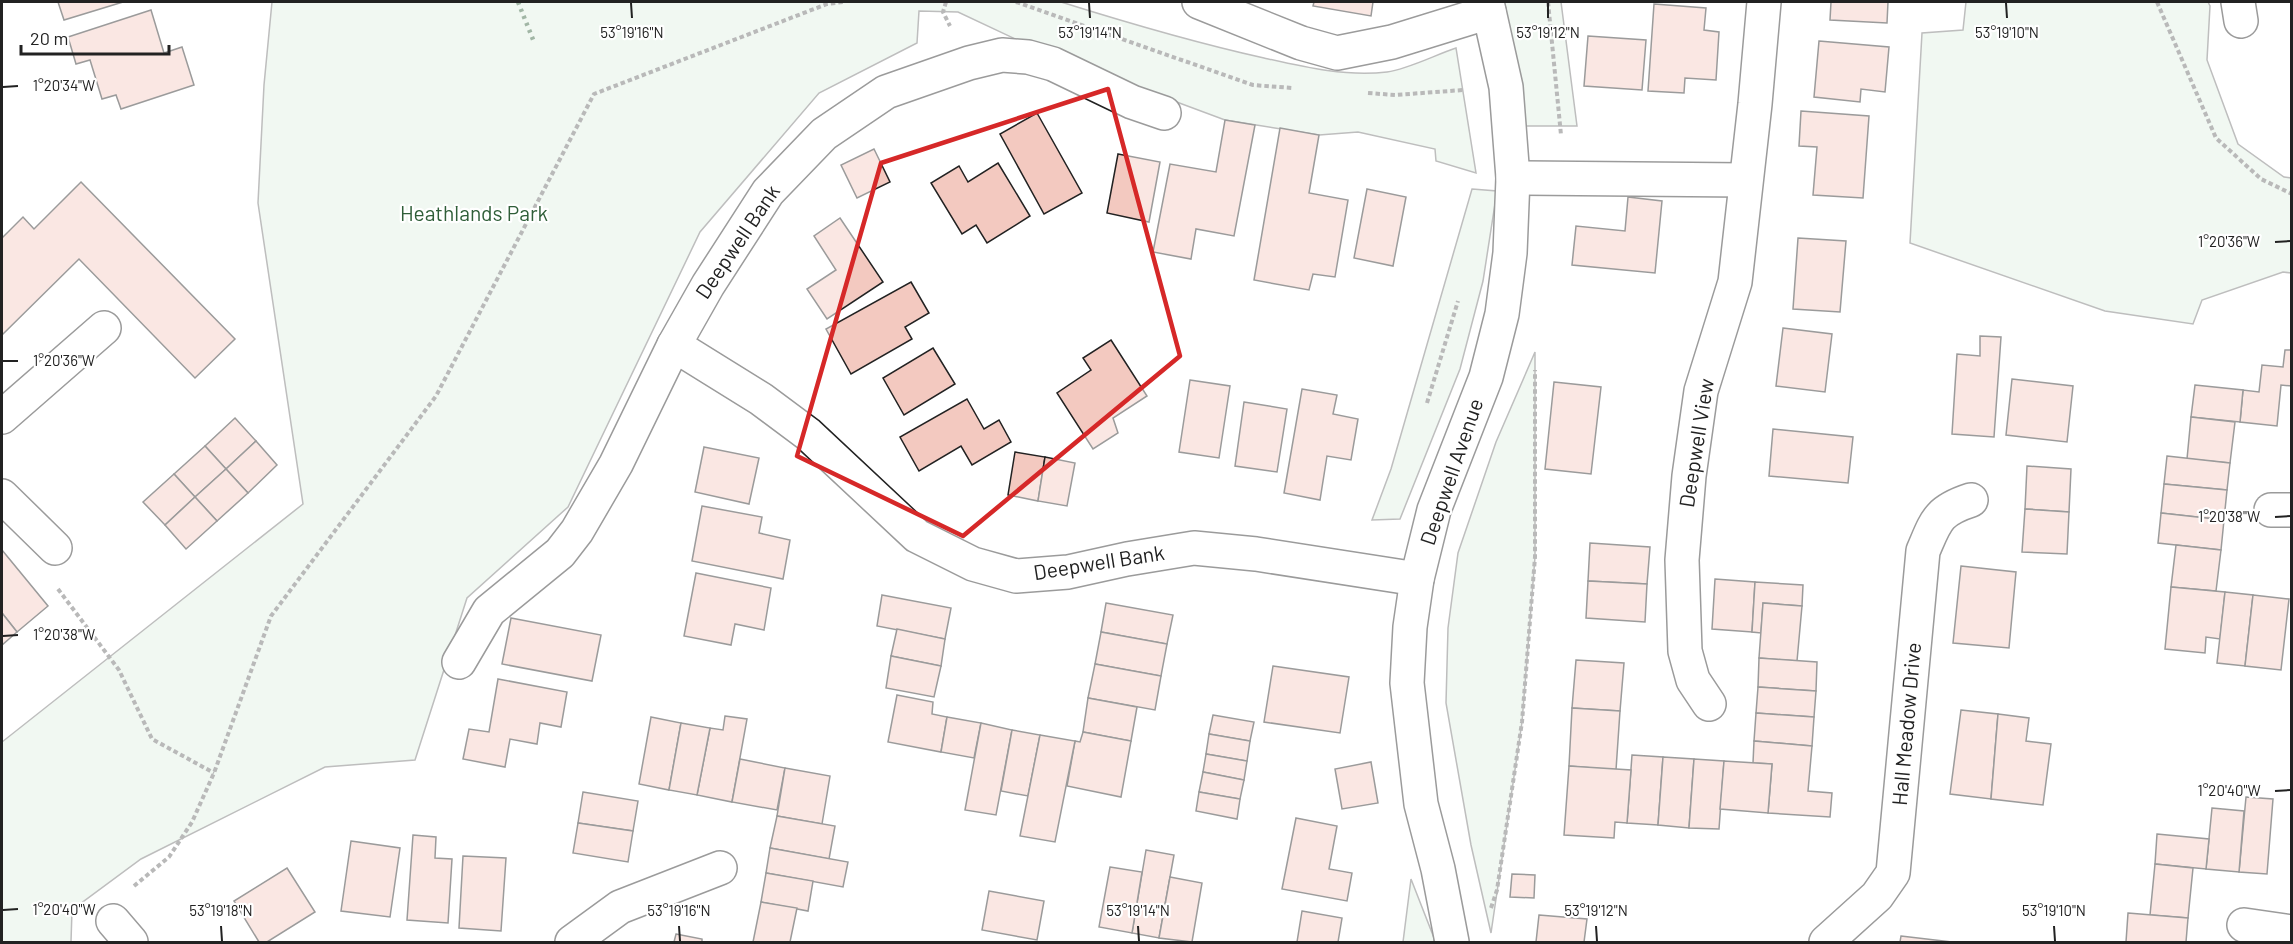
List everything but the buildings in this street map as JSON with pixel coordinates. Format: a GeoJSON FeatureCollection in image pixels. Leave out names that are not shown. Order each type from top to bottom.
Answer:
{"type":"FeatureCollection","features":[{"type":"Feature","properties":{"kind":"street"},"geometry":{"type":"LineString","coordinates":[[1199,2],[1301,43],[1337,53],[1392,42],[1488,7]]}},
{"type":"Feature","properties":{"kind":"street","name":"Deepwell View"},"geometry":{"type":"LineString","coordinates":[[1709,704],[1693,680],[1685,651],[1682,560],[1689,476],[1701,391],[1735,282],[1764,2]]}},
{"type":"Feature","properties":{"kind":"street","name":"Deepwell Avenue"},"geometry":{"type":"LineString","coordinates":[[1452,942],[1438,869],[1421,804],[1407,683],[1410,627],[1417,579],[1434,510],[1486,377],[1502,314],[1510,253],[1513,178],[1506,87],[1488,7]]}},
{"type":"Feature","properties":{"kind":"street","name":"Deepwell Bank"},"geometry":{"type":"LineString","coordinates":[[459,662],[489,611],[560,553],[577,531],[616,464],[674,345],[708,285],[768,192],[824,134],[886,92],[969,63],[1002,55],[1028,57],[1053,64],[1086,82],[1164,113]]}},
{"type":"Feature","properties":{"kind":"street"},"geometry":{"type":"LineString","coordinates":[[1513,178],[1745,180]]}},
{"type":"Feature","properties":{"kind":"street"},"geometry":{"type":"LineString","coordinates":[[2,417],[104,328]]}},
{"type":"Feature","properties":{"kind":"street","name":"Deepwell Bank"},"geometry":{"type":"LineString","coordinates":[[674,345],[761,399],[808,434],[917,536],[973,564],[1016,576],[1068,572],[1194,548],[1256,554],[1417,579]]}},
{"type":"Feature","properties":{"kind":"street"},"geometry":{"type":"LineString","coordinates":[[2,496],[55,548]]}},
{"type":"Feature","properties":{"kind":"street","name":"Hall Meadow Drive"},"geometry":{"type":"LineString","coordinates":[[1826,942],[1877,896],[1893,873],[1923,552],[1937,520],[1952,506],[1971,500]]}},
{"type":"Feature","properties":{"kind":"street"},"geometry":{"type":"LineString","coordinates":[[572,942],[620,907],[720,868]]}},
{"type":"Feature","properties":{"kind":"street"},"geometry":{"type":"LineString","coordinates":[[2244,925],[2292,932]]}},
{"type":"Feature","properties":{"kind":"path"},"geometry":{"type":"LineString","coordinates":[[122,932],[120,897],[169,857],[192,822],[214,773],[271,616],[436,396],[594,94],[826,3],[843,2]]}},
{"type":"Feature","properties":{"kind":"path"},"geometry":{"type":"LineString","coordinates":[[1548,2],[1564,178]]}},
{"type":"Feature","properties":{"kind":"path"},"geometry":{"type":"LineString","coordinates":[[2157,2],[2216,138],[2261,179],[2292,194]]}},
{"type":"Feature","properties":{"kind":"path"},"geometry":{"type":"LineString","coordinates":[[1426,406],[1459,295]]}},
{"type":"Feature","properties":{"kind":"path"},"geometry":{"type":"LineString","coordinates":[[1490,911],[1497,890],[1522,722],[1536,557],[1535,363]]}},
{"type":"Feature","properties":{"kind":"path"},"geometry":{"type":"LineString","coordinates":[[55,548],[37,560],[119,670],[152,739],[214,773]]}},
{"type":"Feature","properties":{"kind":"highlighted area"},"geometry":{"type":"Polygon","coordinates":[[[1108,89],[1180,356],[963,536],[797,456],[881,163],[1108,89]]]}},
{"type":"Feature","properties":{"kind":"green space","name":"Heathlands Park"},"geometry":{"type":"Polygon","coordinates":[[[272,2],[1061,2],[1213,46],[1294,65],[1341,72],[1387,72],[1413,65],[1456,48],[1476,173],[1436,161],[1435,149],[1358,132],[1319,135],[1225,120],[1045,53],[958,12],[919,11],[917,43],[819,93],[700,232],[568,507],[467,598],[415,760],[325,767],[141,859],[72,910],[71,942],[2,942],[2,742],[303,504],[258,203],[264,85],[272,2]]]}},
{"type":"Feature","properties":{"kind":"green space"},"geometry":{"type":"Polygon","coordinates":[[[1487,2],[1561,2],[1577,126],[1509,126],[1487,2]]]}},
{"type":"Feature","properties":{"kind":"green space"},"geometry":{"type":"Polygon","coordinates":[[[1966,2],[2208,2],[2210,6],[2207,60],[2238,144],[2284,177],[2291,178],[2291,273],[2283,272],[2202,300],[2193,324],[2105,311],[1910,243],[1922,33],[1963,30],[1966,2]]]}},
{"type":"Feature","properties":{"kind":"green space"},"geometry":{"type":"Polygon","coordinates":[[[1472,189],[1497,191],[1483,281],[1460,369],[1400,519],[1372,520],[1391,469],[1472,189]]]}},
{"type":"Feature","properties":{"kind":"green space"},"geometry":{"type":"Polygon","coordinates":[[[1535,352],[1535,557],[1522,722],[1491,933],[1471,845],[1446,703],[1448,628],[1458,553],[1496,442],[1535,352]]]}},
{"type":"Feature","properties":{"kind":"green space"},"geometry":{"type":"Polygon","coordinates":[[[1411,879],[1434,938],[1434,942],[1403,942],[1411,879]]]}},
{"type":"Feature","properties":{"kind":"hedge"},"geometry":{"type":"LineString","coordinates":[[518,2],[534,42]]}}]}
